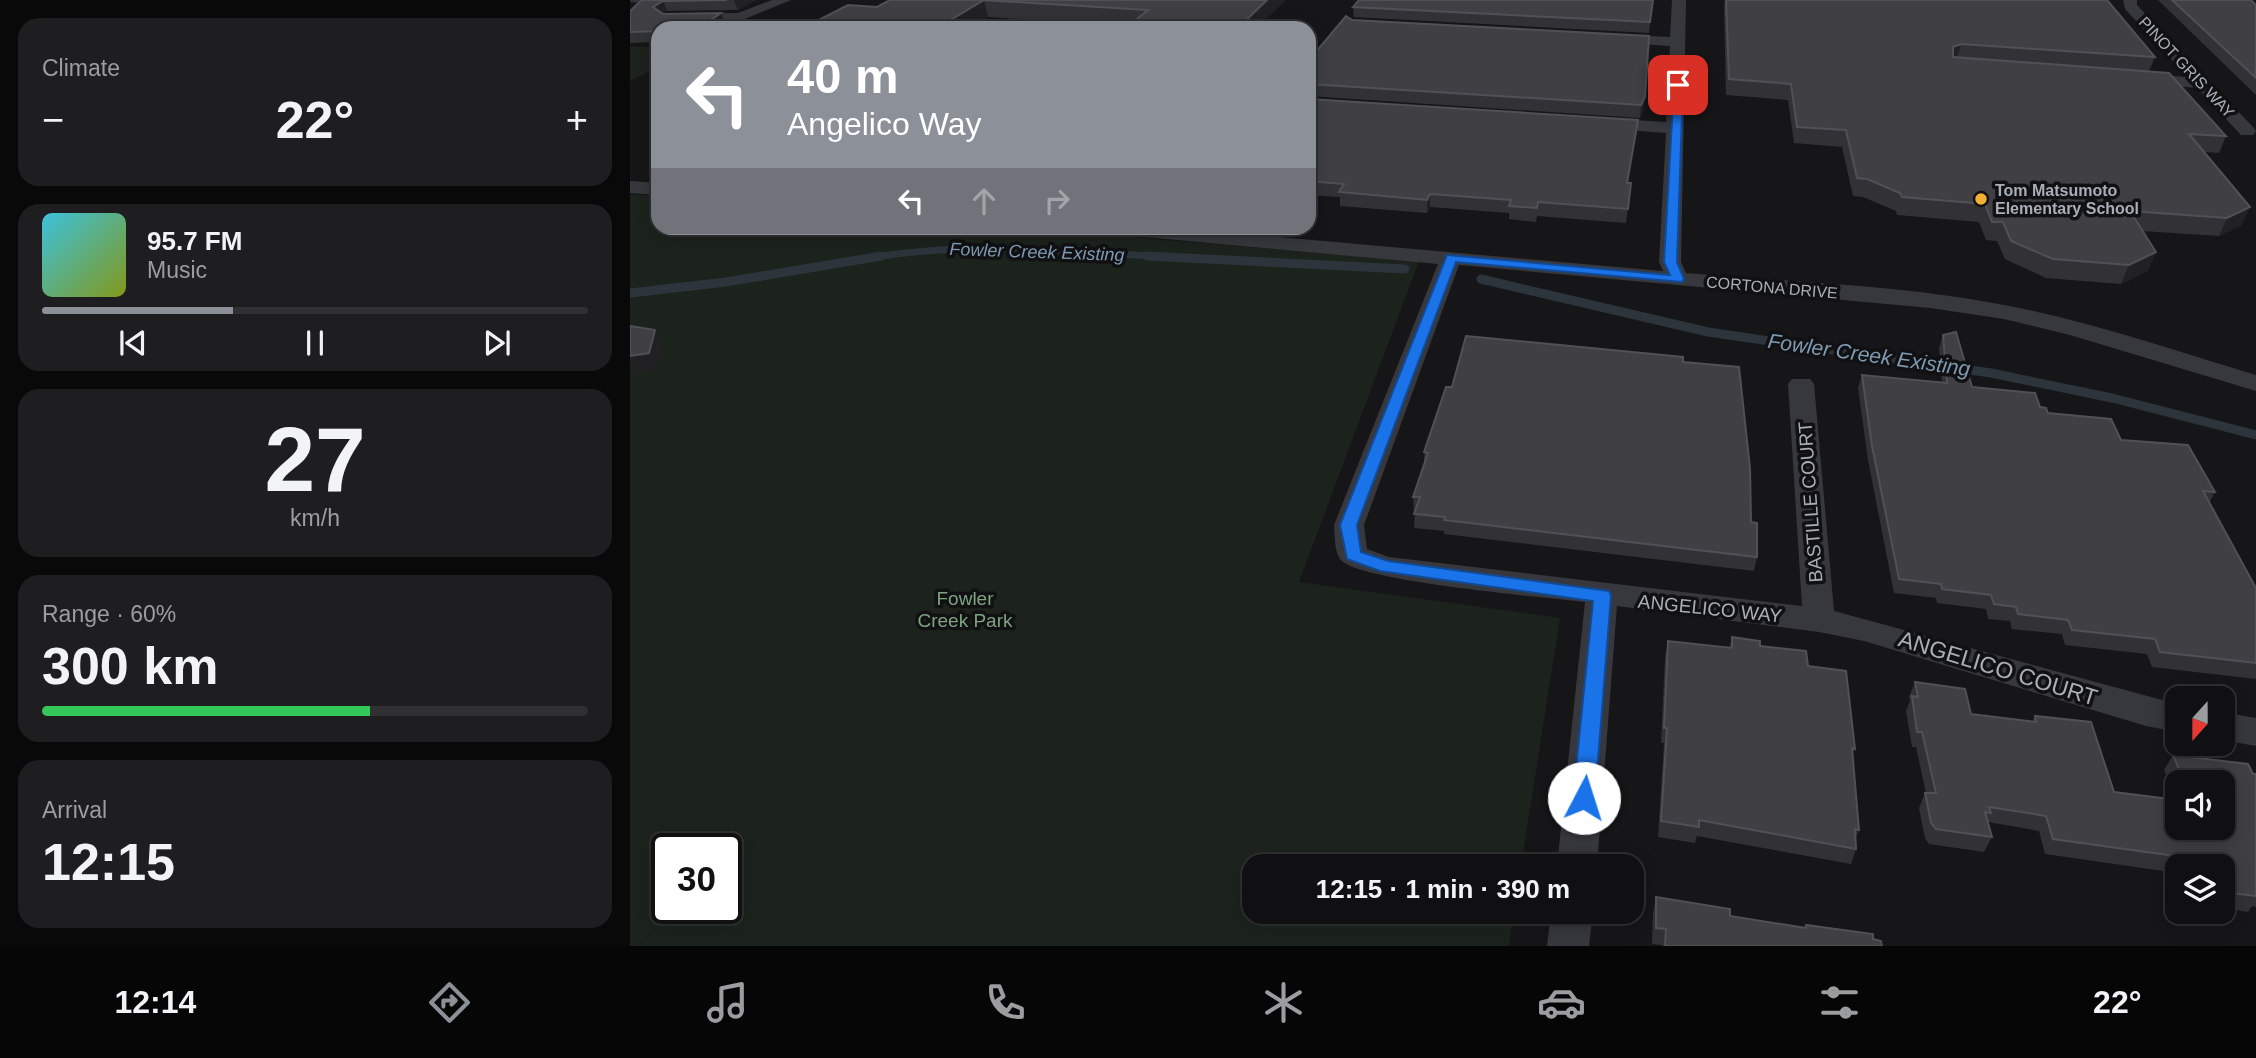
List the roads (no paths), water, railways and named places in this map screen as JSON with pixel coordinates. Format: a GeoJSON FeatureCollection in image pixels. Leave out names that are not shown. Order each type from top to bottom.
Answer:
{"type":"FeatureCollection","features":[{"type":"Feature","properties":{"kind":"street"},"geometry":{"type":"LineString","coordinates":[[667,18],[740,17],[784,0]]}},
{"type":"Feature","properties":{"kind":"street"},"geometry":{"type":"LineString","coordinates":[[1678,279],[1670,262],[1680,42],[1679,0]]}},
{"type":"Feature","properties":{"kind":"street","name":"PINOT GRIS WAY"},"geometry":{"type":"LineString","coordinates":[[2126,4],[2247,131]]}},
{"type":"Feature","properties":{"kind":"street"},"geometry":{"type":"LineString","coordinates":[[1598,38],[1680,42]]}},
{"type":"Feature","properties":{"kind":"street"},"geometry":{"type":"LineString","coordinates":[[2120,78],[2201,83]]}},
{"type":"Feature","properties":{"kind":"street"},"geometry":{"type":"LineString","coordinates":[[1582,122],[1677,128]]}},
{"type":"Feature","properties":{"kind":"street"},"geometry":{"type":"LineString","coordinates":[[630,187],[651,188]]}},
{"type":"Feature","properties":{"kind":"street","name":"CORTONA DRIVE"},"geometry":{"type":"LineString","coordinates":[[1191,235],[1930,301],[2004,312],[2077,329],[2256,383]]}},
{"type":"Feature","properties":{"kind":"street","name":"ANGELICO WAY"},"geometry":{"type":"LineString","coordinates":[[1451,258],[1349,525],[1353,555],[1386,567],[1602,596],[1819,620]]}},
{"type":"Feature","properties":{"kind":"street","name":"BASTILLE COURT"},"geometry":{"type":"LineString","coordinates":[[1801,384],[1819,620]]}},
{"type":"Feature","properties":{"kind":"street"},"geometry":{"type":"LineString","coordinates":[[1578,854],[1602,596]]}},
{"type":"Feature","properties":{"kind":"street","name":"ANGELICO COURT"},"geometry":{"type":"LineString","coordinates":[[1819,620],[1896,637],[2165,716]]}},
{"type":"Feature","properties":{"kind":"street"},"geometry":{"type":"LineString","coordinates":[[2235,728],[2256,732]]}},
{"type":"Feature","properties":{"kind":"street"},"geometry":{"type":"LineString","coordinates":[[1568,946],[1571,924]]}},
{"type":"Feature","properties":{"kind":"waterway","name":"Fowler Creek Existing"},"geometry":{"type":"LineString","coordinates":[[870,258],[987,249],[1157,257]]}},
{"type":"Feature","properties":{"kind":"waterway","name":"Fowler Creek Existing"},"geometry":{"type":"LineString","coordinates":[[630,293],[726,282],[881,256]]}},
{"type":"Feature","properties":{"kind":"waterway","name":"Fowler Creek Existing"},"geometry":{"type":"LineString","coordinates":[[1147,256],[1157,257]]}},
{"type":"Feature","properties":{"kind":"waterway","name":"Fowler Creek Existing"},"geometry":{"type":"LineString","coordinates":[[1157,257],[1405,269]]}},
{"type":"Feature","properties":{"kind":"waterway","name":"Fowler Creek Existing"},"geometry":{"type":"LineString","coordinates":[[1157,257],[1182,258]]}},
{"type":"Feature","properties":{"kind":"waterway","name":"Fowler Creek Existing"},"geometry":{"type":"LineString","coordinates":[[1481,279],[1708,332],[1991,373],[2112,398],[2256,435]]}},
{"type":"Feature","properties":{"kind":"place","name":"Tom Matsumoto Elementary School"},"geometry":{"type":"Point","coordinates":[1981,199]}},
{"type":"Feature","properties":{"kind":"park label","name":"Fowler Creek Park"},"geometry":{"type":"Point","coordinates":[965,609]}}]}
